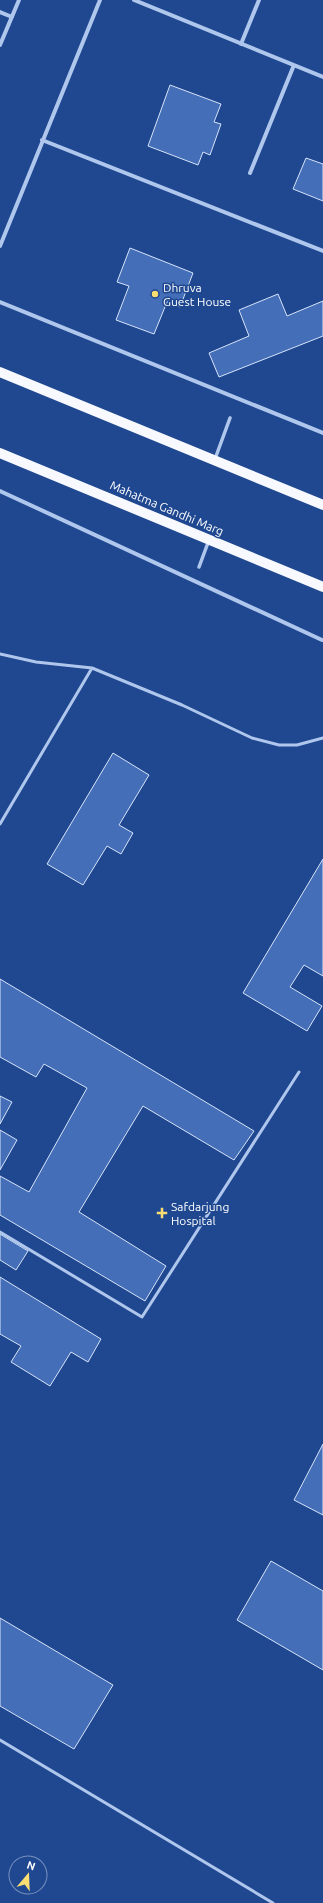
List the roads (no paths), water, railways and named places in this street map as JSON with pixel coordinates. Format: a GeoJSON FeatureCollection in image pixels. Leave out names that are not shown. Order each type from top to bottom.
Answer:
{"type":"FeatureCollection","features":[{"type":"Feature","properties":{"kind":"main road"},"geometry":{"type":"LineString","coordinates":[[0,372],[323,505]]}},
{"type":"Feature","properties":{"kind":"main road","name":"Mahatma Gandhi Marg"},"geometry":{"type":"LineString","coordinates":[[0,453],[323,587]]}},
{"type":"Feature","properties":{"kind":"street"},"geometry":{"type":"LineString","coordinates":[[0,45],[19,0]]}},
{"type":"Feature","properties":{"kind":"street"},"geometry":{"type":"LineString","coordinates":[[0,246],[100,0]]}},
{"type":"Feature","properties":{"kind":"street"},"geometry":{"type":"LineString","coordinates":[[134,0],[323,77]]}},
{"type":"Feature","properties":{"kind":"street"},"geometry":{"type":"LineString","coordinates":[[241,44],[259,0]]}},
{"type":"Feature","properties":{"kind":"street"},"geometry":{"type":"LineString","coordinates":[[0,12],[12,17]]}},
{"type":"Feature","properties":{"kind":"street"},"geometry":{"type":"LineString","coordinates":[[250,173],[294,66]]}},
{"type":"Feature","properties":{"kind":"street"},"geometry":{"type":"LineString","coordinates":[[42,140],[323,251]]}},
{"type":"Feature","properties":{"kind":"street"},"geometry":{"type":"LineString","coordinates":[[0,302],[323,433]]}},
{"type":"Feature","properties":{"kind":"street"},"geometry":{"type":"LineString","coordinates":[[214,460],[230,418]]}},
{"type":"Feature","properties":{"kind":"street"},"geometry":{"type":"LineString","coordinates":[[0,491],[322,640]]}},
{"type":"Feature","properties":{"kind":"street"},"geometry":{"type":"LineString","coordinates":[[199,567],[209,540]]}},
{"type":"Feature","properties":{"kind":"lane"},"geometry":{"type":"LineString","coordinates":[[0,654],[36,662],[92,668],[182,705],[252,738],[279,745],[297,745],[323,738]]}},
{"type":"Feature","properties":{"kind":"lane"},"geometry":{"type":"LineString","coordinates":[[0,824],[92,668]]}},
{"type":"Feature","properties":{"kind":"lane"},"geometry":{"type":"LineString","coordinates":[[0,1232],[142,1317],[300,1072]]}},
{"type":"Feature","properties":{"kind":"lane"},"geometry":{"type":"LineString","coordinates":[[0,1740],[273,1903]]}},
{"type":"Feature","properties":{"kind":"place","name":"Dhruva Guest House"},"geometry":{"type":"Point","coordinates":[155,294]}},
{"type":"Feature","properties":{"kind":"place","name":"Safdarjung Hospital"},"geometry":{"type":"Point","coordinates":[162,1213]}}]}
